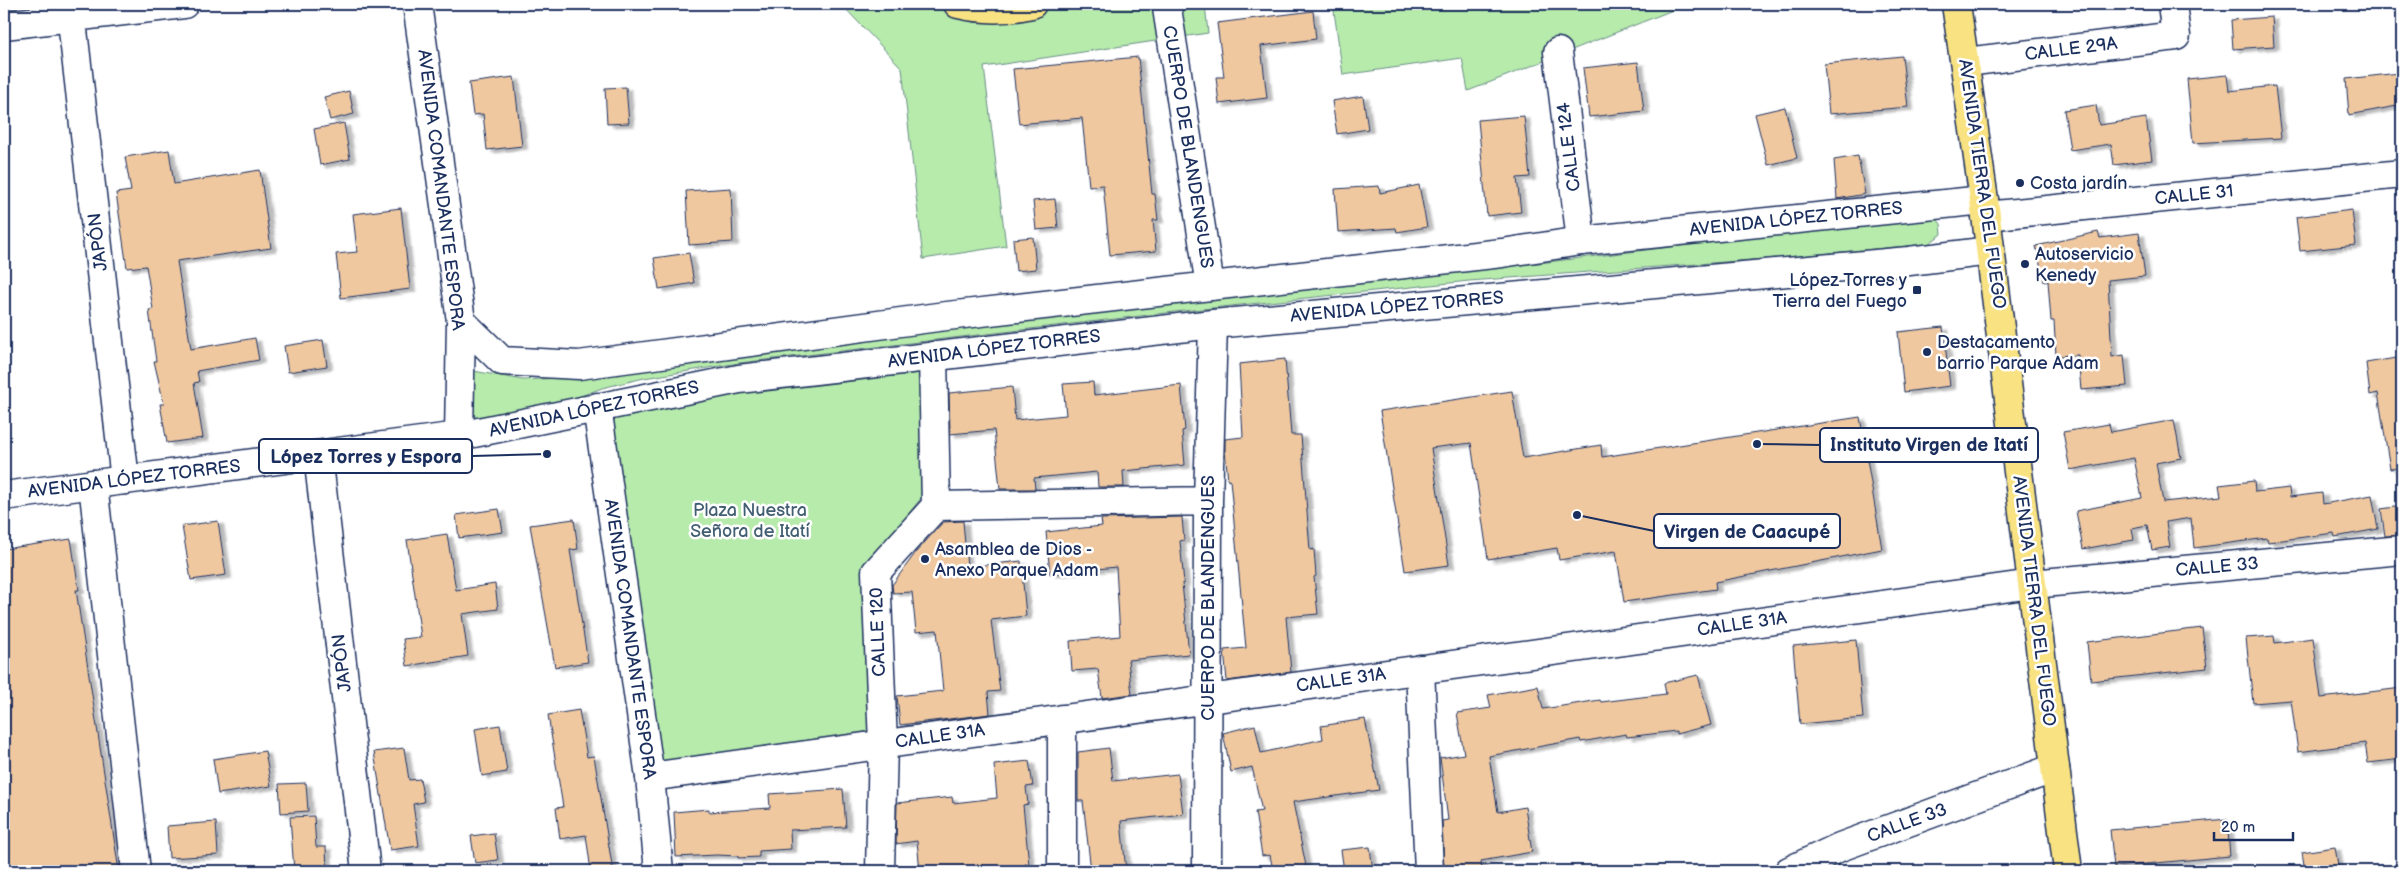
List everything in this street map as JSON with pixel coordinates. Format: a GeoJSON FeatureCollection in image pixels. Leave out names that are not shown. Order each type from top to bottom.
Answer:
{"type":"FeatureCollection","features":[{"type":"Feature","properties":{"kind":"highway"},"geometry":{"type":"LineString","coordinates":[[958,4],[977,8],[1015,8],[1032,4]]}},
{"type":"Feature","properties":{"kind":"highway","name":"AVENIDA TIERRA DEL FUEGO"},"geometry":{"type":"LineString","coordinates":[[1956,4],[1966,62],[1985,208],[2068,871]]}},
{"type":"Feature","properties":{"kind":"street"},"geometry":{"type":"LineString","coordinates":[[4,25],[71,10],[184,4]]}},
{"type":"Feature","properties":{"kind":"street","name":"AVENIDA COMANDANTE ESPORA"},"geometry":{"type":"LineString","coordinates":[[417,4],[461,321],[458,436]]}},
{"type":"Feature","properties":{"kind":"street","name":"CALLE 29A"},"geometry":{"type":"LineString","coordinates":[[1966,62],[2176,36],[2172,4]]}},
{"type":"Feature","properties":{"kind":"street","name":"CUERPO DE BLANDENGUES"},"geometry":{"type":"LineString","coordinates":[[1166,8],[1210,286]]}},
{"type":"Feature","properties":{"kind":"street","name":"JAPÓN"},"geometry":{"type":"LineString","coordinates":[[71,10],[125,480]]}},
{"type":"Feature","properties":{"kind":"street","name":"CALLE 124"},"geometry":{"type":"LineString","coordinates":[[1558,52],[1581,241]]}},
{"type":"Feature","properties":{"kind":"street","name":"CALLE 31"},"geometry":{"type":"LineString","coordinates":[[1985,208],[2402,174]]}},
{"type":"Feature","properties":{"kind":"street","name":"AVENIDA LÓPEZ TORRES"},"geometry":{"type":"LineString","coordinates":[[461,321],[502,361],[579,365],[947,316],[1581,241],[1985,208]]}},
{"type":"Feature","properties":{"kind":"street","name":"AVENIDA LÓPEZ TORRES"},"geometry":{"type":"LineString","coordinates":[[4,496],[458,436],[738,379],[1213,324],[1909,261],[1990,251]]}},
{"type":"Feature","properties":{"kind":"street","name":"CUERPO DE BLANDENGUES"},"geometry":{"type":"LineString","coordinates":[[1207,871],[1208,501],[1213,324]]}},
{"type":"Feature","properties":{"kind":"street"},"geometry":{"type":"LineString","coordinates":[[933,356],[936,506],[1208,501]]}},
{"type":"Feature","properties":{"kind":"street","name":"AVENIDA COMANDANTE ESPORA"},"geometry":{"type":"LineString","coordinates":[[596,407],[650,776],[659,871]]}},
{"type":"Feature","properties":{"kind":"street","name":"JAPÓN"},"geometry":{"type":"LineString","coordinates":[[318,455],[366,871]]}},
{"type":"Feature","properties":{"kind":"street"},"geometry":{"type":"LineString","coordinates":[[93,484],[136,871]]}},
{"type":"Feature","properties":{"kind":"street","name":"CALLE 120"},"geometry":{"type":"LineString","coordinates":[[880,871],[883,744],[876,572],[936,506]]}},
{"type":"Feature","properties":{"kind":"street","name":"CALLE 33"},"geometry":{"type":"LineString","coordinates":[[2032,584],[2402,550]]}},
{"type":"Feature","properties":{"kind":"street","name":"CALLE 31A"},"geometry":{"type":"LineString","coordinates":[[650,776],[2032,584]]}},
{"type":"Feature","properties":{"kind":"street"},"geometry":{"type":"LineString","coordinates":[[1420,669],[1430,871]]}},
{"type":"Feature","properties":{"kind":"street"},"geometry":{"type":"LineString","coordinates":[[1062,719],[1062,871]]}},
{"type":"Feature","properties":{"kind":"street","name":"CALLE 33"},"geometry":{"type":"LineString","coordinates":[[1789,871],[1840,847],[2055,768]]}},
{"type":"Feature","properties":{"kind":"green space"},"geometry":{"type":"Polygon","coordinates":[[[841,4],[935,4],[946,8],[1012,16],[1057,4],[1205,4],[1208,33],[984,67],[1006,246],[923,259],[902,68],[841,4]]]}},
{"type":"Feature","properties":{"kind":"green space"},"geometry":{"type":"Polygon","coordinates":[[[1333,4],[1688,4],[1468,91],[1462,58],[1343,75],[1333,4]]]}},
{"type":"Feature","properties":{"kind":"green space"},"geometry":{"type":"Polygon","coordinates":[[[1934,215],[1941,224],[1942,234],[1928,244],[1777,258],[1469,281],[1183,311],[739,363],[644,378],[602,388],[559,404],[466,429],[474,407],[468,370],[523,380],[558,378],[608,370],[1254,289],[1539,263],[1934,215]]]}},
{"type":"Feature","properties":{"kind":"green space","name":"Plaza Nuestra Señora de Itatí"},"geometry":{"type":"Polygon","coordinates":[[[921,363],[930,487],[866,567],[873,738],[659,767],[609,416],[921,363]]]}},
{"type":"Feature","properties":{"kind":"building"},"geometry":{"type":"Polygon","coordinates":[[[1313,11],[1316,39],[1261,46],[1267,98],[1219,104],[1216,77],[1224,77],[1217,23],[1313,11]]]}},
{"type":"Feature","properties":{"kind":"building"},"geometry":{"type":"Polygon","coordinates":[[[2272,17],[2274,46],[2233,49],[2231,20],[2272,17]]]}},
{"type":"Feature","properties":{"kind":"building"},"geometry":{"type":"Polygon","coordinates":[[[1902,56],[1908,107],[1829,114],[1824,64],[1902,56]]]}},
{"type":"Feature","properties":{"kind":"building"},"geometry":{"type":"Polygon","coordinates":[[[1138,57],[1152,194],[1155,194],[1158,220],[1153,220],[1156,251],[1110,255],[1103,185],[1089,186],[1082,118],[1019,124],[1013,69],[1138,57]]]}},
{"type":"Feature","properties":{"kind":"building"},"geometry":{"type":"Polygon","coordinates":[[[1638,62],[1644,111],[1589,117],[1583,68],[1638,62]]]}},
{"type":"Feature","properties":{"kind":"building"},"geometry":{"type":"Polygon","coordinates":[[[2399,73],[2402,105],[2349,115],[2346,79],[2399,73]]]}},
{"type":"Feature","properties":{"kind":"building"},"geometry":{"type":"Polygon","coordinates":[[[2227,75],[2229,91],[2275,86],[2281,138],[2193,143],[2187,79],[2227,75]]]}},
{"type":"Feature","properties":{"kind":"building"},"geometry":{"type":"Polygon","coordinates":[[[514,77],[522,146],[487,150],[483,114],[473,115],[469,83],[514,77]]]}},
{"type":"Feature","properties":{"kind":"building"},"geometry":{"type":"Polygon","coordinates":[[[626,87],[629,123],[607,124],[605,88],[626,87]]]}},
{"type":"Feature","properties":{"kind":"building"},"geometry":{"type":"Polygon","coordinates":[[[349,91],[354,114],[330,120],[324,97],[349,91]]]}},
{"type":"Feature","properties":{"kind":"building"},"geometry":{"type":"Polygon","coordinates":[[[1363,96],[1368,129],[1337,134],[1332,101],[1363,96]]]}},
{"type":"Feature","properties":{"kind":"building"},"geometry":{"type":"Polygon","coordinates":[[[2096,105],[2099,125],[2146,118],[2152,160],[2114,165],[2111,144],[2070,150],[2064,110],[2096,105]]]}},
{"type":"Feature","properties":{"kind":"building"},"geometry":{"type":"Polygon","coordinates":[[[1785,107],[1797,158],[1768,165],[1755,114],[1785,107]]]}},
{"type":"Feature","properties":{"kind":"building"},"geometry":{"type":"Polygon","coordinates":[[[1524,116],[1530,177],[1517,178],[1521,212],[1487,216],[1478,120],[1524,116]]]}},
{"type":"Feature","properties":{"kind":"building"},"geometry":{"type":"Polygon","coordinates":[[[344,123],[350,159],[320,165],[314,129],[344,123]]]}},
{"type":"Feature","properties":{"kind":"building"},"geometry":{"type":"Polygon","coordinates":[[[169,150],[174,184],[260,170],[271,248],[177,261],[191,349],[255,338],[259,360],[197,371],[199,382],[194,383],[203,438],[167,443],[160,404],[164,404],[154,361],[156,361],[149,310],[153,309],[146,266],[127,268],[116,193],[131,191],[125,157],[169,150]]]}},
{"type":"Feature","properties":{"kind":"building"},"geometry":{"type":"Polygon","coordinates":[[[1858,156],[1865,194],[1837,199],[1834,160],[1858,156]]]}},
{"type":"Feature","properties":{"kind":"building"},"geometry":{"type":"Polygon","coordinates":[[[1419,185],[1427,227],[1397,232],[1396,228],[1338,232],[1335,189],[1379,186],[1380,193],[1419,185]]]}},
{"type":"Feature","properties":{"kind":"building"},"geometry":{"type":"Polygon","coordinates":[[[731,188],[733,242],[689,245],[686,191],[731,188]]]}},
{"type":"Feature","properties":{"kind":"building"},"geometry":{"type":"Polygon","coordinates":[[[1055,199],[1058,228],[1036,230],[1033,201],[1055,199]]]}},
{"type":"Feature","properties":{"kind":"building"},"geometry":{"type":"Polygon","coordinates":[[[401,208],[410,289],[341,298],[336,254],[357,252],[353,214],[401,208]]]}},
{"type":"Feature","properties":{"kind":"building"},"geometry":{"type":"Polygon","coordinates":[[[2352,210],[2356,245],[2300,251],[2296,217],[2352,210]]]}},
{"type":"Feature","properties":{"kind":"building"},"geometry":{"type":"Polygon","coordinates":[[[2098,232],[2100,238],[2139,233],[2145,276],[2108,280],[2112,357],[2124,355],[2127,386],[2081,390],[2078,355],[2056,356],[2054,321],[2051,321],[2048,281],[2044,282],[2036,246],[2098,232]]]}},
{"type":"Feature","properties":{"kind":"building"},"geometry":{"type":"Polygon","coordinates":[[[1033,237],[1036,269],[1016,271],[1013,239],[1033,237]]]}},
{"type":"Feature","properties":{"kind":"building"},"geometry":{"type":"Polygon","coordinates":[[[689,253],[694,283],[659,289],[654,258],[689,253]]]}},
{"type":"Feature","properties":{"kind":"building"},"geometry":{"type":"Polygon","coordinates":[[[1943,327],[1950,386],[1904,392],[1898,332],[1943,327]]]}},
{"type":"Feature","properties":{"kind":"building"},"geometry":{"type":"Polygon","coordinates":[[[323,340],[327,366],[288,372],[284,346],[323,340]]]}},
{"type":"Feature","properties":{"kind":"building"},"geometry":{"type":"Polygon","coordinates":[[[2402,357],[2402,468],[2390,469],[2378,393],[2370,395],[2366,363],[2402,357]]]}},
{"type":"Feature","properties":{"kind":"building"},"geometry":{"type":"Polygon","coordinates":[[[1285,359],[1291,435],[1301,435],[1310,550],[1314,549],[1316,576],[1314,577],[1318,614],[1286,617],[1291,672],[1227,681],[1224,650],[1246,648],[1225,439],[1243,437],[1239,364],[1285,359]]]}},
{"type":"Feature","properties":{"kind":"building"},"geometry":{"type":"Polygon","coordinates":[[[1093,382],[1094,395],[1181,385],[1185,430],[1182,431],[1185,465],[1123,471],[1124,487],[1098,487],[1097,472],[1034,478],[1035,489],[1000,489],[994,430],[950,434],[949,393],[1012,387],[1015,420],[1066,415],[1063,384],[1093,382]]]}},
{"type":"Feature","properties":{"kind":"building"},"geometry":{"type":"Polygon","coordinates":[[[1512,391],[1523,458],[1601,445],[1602,457],[1860,417],[1882,549],[1715,582],[1716,589],[1624,602],[1616,551],[1559,560],[1557,548],[1488,559],[1471,443],[1431,448],[1449,565],[1405,571],[1380,411],[1512,391]]]}},
{"type":"Feature","properties":{"kind":"building"},"geometry":{"type":"Polygon","coordinates":[[[2174,420],[2181,458],[2156,463],[2163,502],[2221,496],[2219,485],[2254,481],[2255,492],[2289,488],[2290,497],[2322,493],[2323,504],[2372,495],[2378,529],[2335,537],[2334,533],[2268,542],[2267,538],[2194,548],[2191,518],[2166,522],[2170,547],[2152,550],[2147,525],[2132,528],[2134,540],[2083,549],[2076,511],[2142,498],[2134,458],[2070,470],[2063,432],[2109,424],[2111,432],[2174,420]]]}},
{"type":"Feature","properties":{"kind":"building"},"geometry":{"type":"Polygon","coordinates":[[[2402,506],[2402,535],[2385,536],[2381,509],[2402,506]]]}},
{"type":"Feature","properties":{"kind":"building"},"geometry":{"type":"Polygon","coordinates":[[[499,509],[503,532],[459,538],[456,515],[499,509]]]}},
{"type":"Feature","properties":{"kind":"building"},"geometry":{"type":"Polygon","coordinates":[[[1182,517],[1184,540],[1180,541],[1184,583],[1182,583],[1189,654],[1128,660],[1132,694],[1102,698],[1098,669],[1072,671],[1070,641],[1120,636],[1116,567],[1050,574],[1046,532],[1102,526],[1101,519],[1182,517]]]}},
{"type":"Feature","properties":{"kind":"building"},"geometry":{"type":"Polygon","coordinates":[[[574,519],[578,549],[570,550],[588,662],[555,667],[530,525],[574,519]]]}},
{"type":"Feature","properties":{"kind":"building"},"geometry":{"type":"Polygon","coordinates":[[[218,521],[226,575],[191,580],[182,526],[218,521]]]}},
{"type":"Feature","properties":{"kind":"building"},"geometry":{"type":"Polygon","coordinates":[[[963,521],[967,567],[1021,561],[1026,616],[991,620],[1000,691],[988,692],[990,714],[900,725],[897,696],[943,691],[937,630],[916,632],[912,592],[893,593],[892,585],[916,552],[943,522],[963,521]]]}},
{"type":"Feature","properties":{"kind":"building"},"geometry":{"type":"Polygon","coordinates":[[[447,534],[456,590],[495,584],[498,609],[462,614],[468,656],[407,666],[403,639],[421,637],[407,540],[447,534]]]}},
{"type":"Feature","properties":{"kind":"building"},"geometry":{"type":"Polygon","coordinates":[[[71,539],[79,590],[76,590],[119,871],[4,871],[4,549],[71,539]]]}},
{"type":"Feature","properties":{"kind":"building"},"geometry":{"type":"Polygon","coordinates":[[[2202,628],[2207,668],[2091,681],[2087,642],[2202,628]]]}},
{"type":"Feature","properties":{"kind":"building"},"geometry":{"type":"Polygon","coordinates":[[[2274,636],[2275,643],[2313,638],[2321,698],[2402,688],[2402,759],[2368,763],[2365,743],[2298,752],[2291,700],[2253,703],[2246,638],[2274,636]]]}},
{"type":"Feature","properties":{"kind":"building"},"geometry":{"type":"Polygon","coordinates":[[[1856,640],[1863,718],[1800,724],[1793,646],[1856,640]]]}},
{"type":"Feature","properties":{"kind":"building"},"geometry":{"type":"Polygon","coordinates":[[[1698,675],[1711,725],[1676,734],[1676,731],[1627,737],[1626,734],[1581,742],[1580,739],[1489,756],[1498,812],[1525,807],[1532,852],[1481,861],[1482,870],[1444,871],[1442,821],[1448,820],[1440,758],[1464,754],[1457,713],[1491,708],[1488,695],[1538,686],[1543,709],[1600,700],[1601,702],[1666,694],[1664,683],[1698,675]]]}},
{"type":"Feature","properties":{"kind":"building"},"geometry":{"type":"Polygon","coordinates":[[[579,710],[587,757],[594,756],[613,871],[591,871],[586,835],[560,839],[556,808],[563,807],[548,715],[579,710]]]}},
{"type":"Feature","properties":{"kind":"building"},"geometry":{"type":"Polygon","coordinates":[[[1365,719],[1379,790],[1293,802],[1307,871],[1273,871],[1270,855],[1262,856],[1255,812],[1262,811],[1252,767],[1231,772],[1223,733],[1255,725],[1261,753],[1323,739],[1321,726],[1365,719]]]}},
{"type":"Feature","properties":{"kind":"building"},"geometry":{"type":"Polygon","coordinates":[[[500,725],[507,772],[482,776],[475,729],[500,725]]]}},
{"type":"Feature","properties":{"kind":"building"},"geometry":{"type":"Polygon","coordinates":[[[404,748],[409,780],[420,779],[424,802],[413,804],[419,846],[390,850],[374,752],[404,748]]]}},
{"type":"Feature","properties":{"kind":"building"},"geometry":{"type":"Polygon","coordinates":[[[1109,748],[1113,781],[1178,774],[1183,814],[1121,821],[1126,871],[1091,871],[1083,801],[1078,801],[1078,752],[1109,748]]]}},
{"type":"Feature","properties":{"kind":"building"},"geometry":{"type":"Polygon","coordinates":[[[265,751],[271,786],[218,794],[213,759],[265,751]]]}},
{"type":"Feature","properties":{"kind":"building"},"geometry":{"type":"Polygon","coordinates":[[[1029,761],[1033,786],[1026,787],[1028,804],[1023,805],[1029,864],[1025,864],[1025,871],[920,871],[917,841],[896,844],[897,803],[952,797],[953,803],[997,798],[994,765],[1029,761]]]}},
{"type":"Feature","properties":{"kind":"building"},"geometry":{"type":"Polygon","coordinates":[[[306,783],[308,811],[281,813],[279,784],[306,783]]]}},
{"type":"Feature","properties":{"kind":"building"},"geometry":{"type":"Polygon","coordinates":[[[843,789],[846,827],[790,830],[791,849],[759,851],[759,857],[738,858],[738,856],[717,855],[676,857],[674,812],[709,809],[709,812],[770,808],[769,794],[843,789]]]}},
{"type":"Feature","properties":{"kind":"building"},"geometry":{"type":"Polygon","coordinates":[[[314,816],[316,847],[326,847],[327,871],[294,871],[290,817],[314,816]]]}},
{"type":"Feature","properties":{"kind":"building"},"geometry":{"type":"Polygon","coordinates":[[[2227,819],[2230,856],[2114,867],[2110,830],[2227,819]]]}},
{"type":"Feature","properties":{"kind":"building"},"geometry":{"type":"Polygon","coordinates":[[[216,822],[218,855],[169,858],[167,826],[216,822]]]}},
{"type":"Feature","properties":{"kind":"building"},"geometry":{"type":"Polygon","coordinates":[[[494,833],[498,860],[475,863],[471,836],[494,833]]]}},
{"type":"Feature","properties":{"kind":"building"},"geometry":{"type":"Polygon","coordinates":[[[1370,847],[1373,871],[1344,871],[1341,850],[1370,847]]]}},
{"type":"Feature","properties":{"kind":"building"},"geometry":{"type":"Polygon","coordinates":[[[2335,847],[2339,871],[2305,871],[2302,852],[2335,847]]]}},
{"type":"Feature","properties":{"kind":"place","name":"Costa jardín"},"geometry":{"type":"Point","coordinates":[2020,183]}},
{"type":"Feature","properties":{"kind":"place","name":"Autoservicio Kenedy"},"geometry":{"type":"Point","coordinates":[2025,264]}},
{"type":"Feature","properties":{"kind":"place","name":"López Torres y Tierra del Fuego"},"geometry":{"type":"Point","coordinates":[1917,290]}},
{"type":"Feature","properties":{"kind":"place","name":"Destacamento barrio Parque Adam"},"geometry":{"type":"Point","coordinates":[1927,352]}},
{"type":"Feature","properties":{"kind":"place","name":"Instituto Virgen de Itatí"},"geometry":{"type":"Point","coordinates":[1757,444]}},
{"type":"Feature","properties":{"kind":"place","name":"López Torres y Espora"},"geometry":{"type":"Point","coordinates":[547,454]}},
{"type":"Feature","properties":{"kind":"place","name":"Virgen de Caacupé"},"geometry":{"type":"Point","coordinates":[1577,515]}},
{"type":"Feature","properties":{"kind":"place","name":"Asamblea de Dios - Anexo Parque Adam"},"geometry":{"type":"Point","coordinates":[925,559]}}]}
